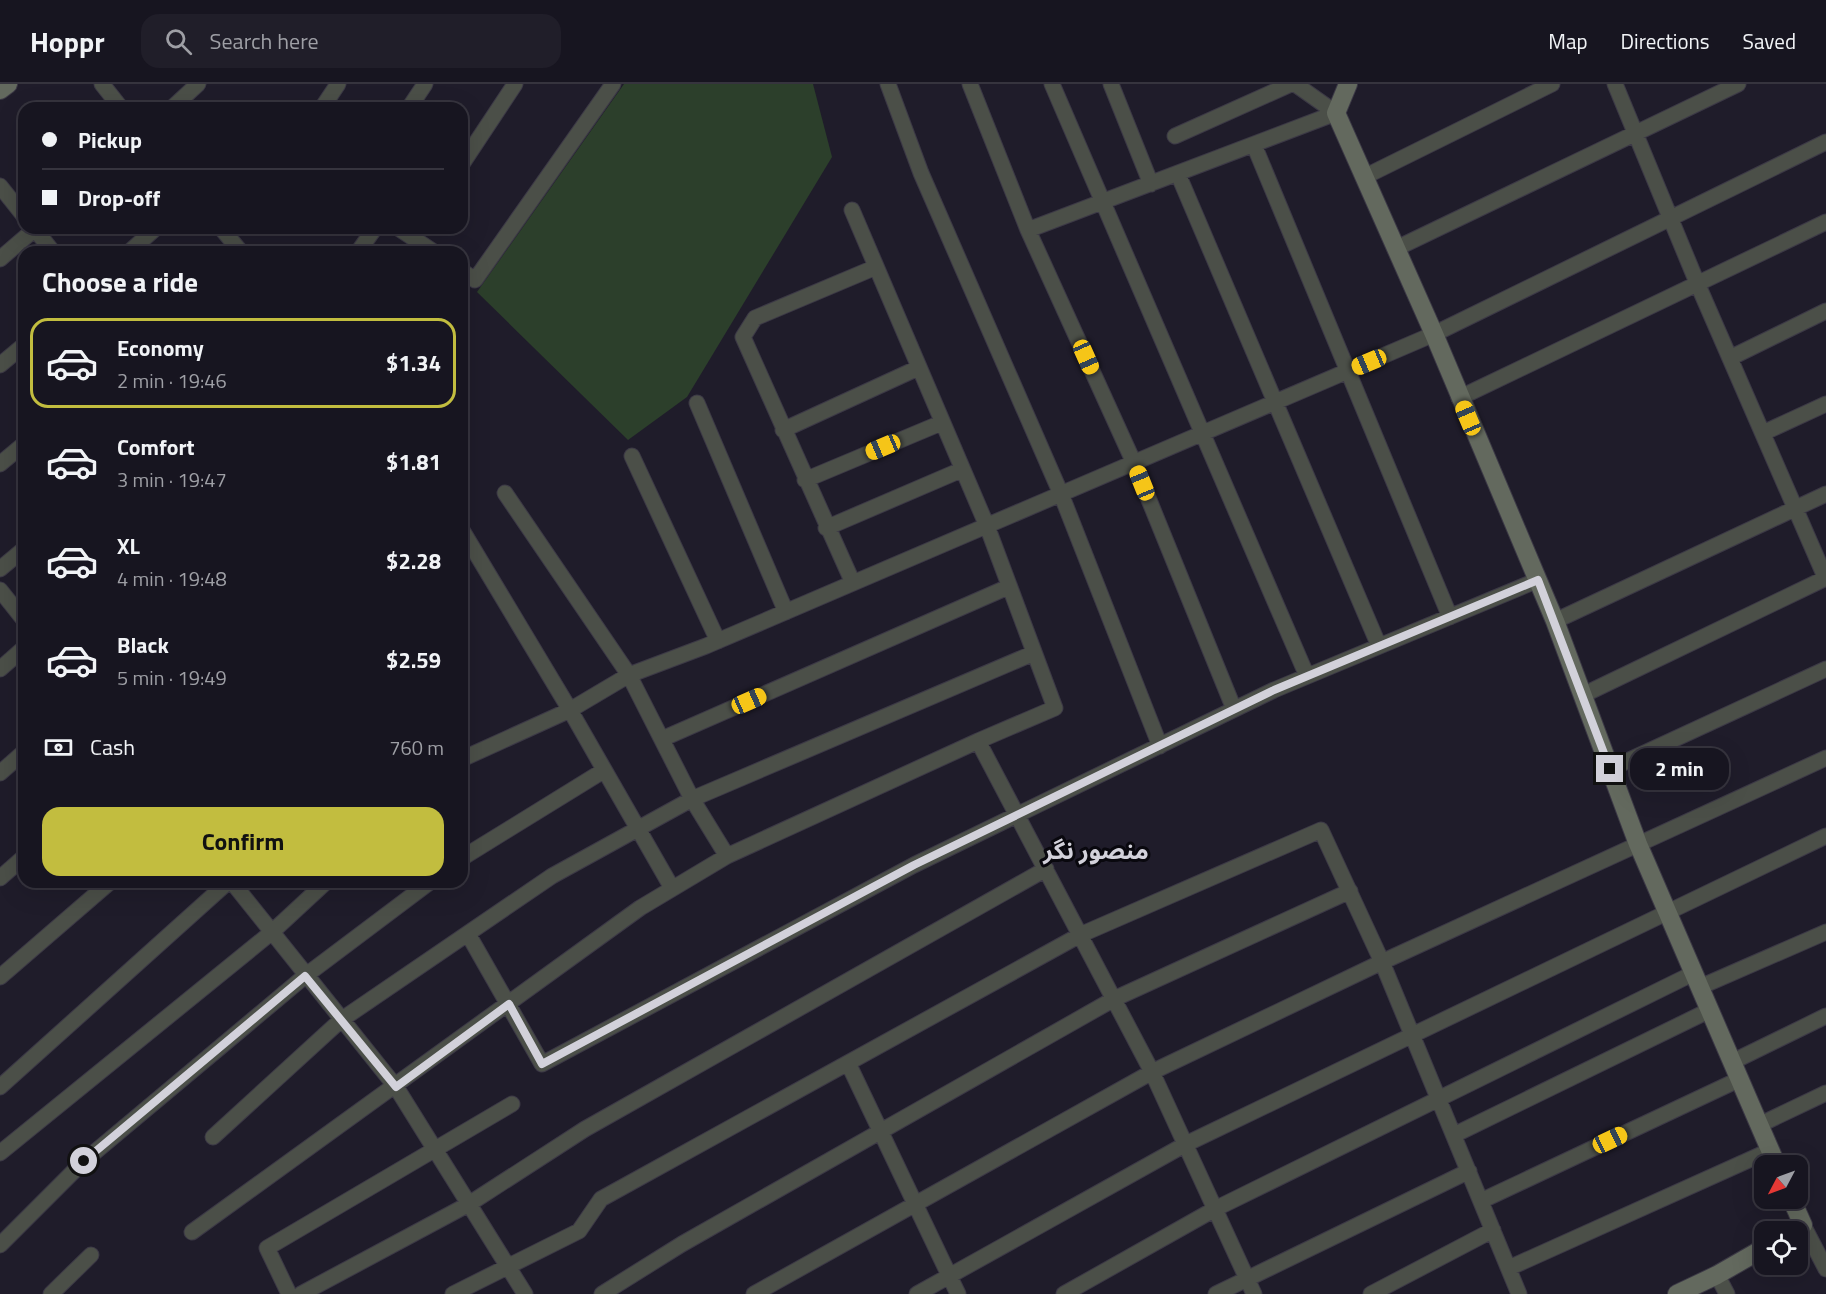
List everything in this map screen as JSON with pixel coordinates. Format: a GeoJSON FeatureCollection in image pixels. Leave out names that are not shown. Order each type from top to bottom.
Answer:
{"type":"FeatureCollection","features":[{"type":"Feature","properties":{"kind":"street"},"geometry":{"type":"LineString","coordinates":[[0,90],[8,84]]}},
{"type":"Feature","properties":{"kind":"street"},"geometry":{"type":"LineString","coordinates":[[102,84],[117,102]]}},
{"type":"Feature","properties":{"kind":"street"},"geometry":{"type":"LineString","coordinates":[[178,102],[198,84]]}},
{"type":"Feature","properties":{"kind":"street"},"geometry":{"type":"LineString","coordinates":[[326,102],[339,84]]}},
{"type":"Feature","properties":{"kind":"street"},"geometry":{"type":"LineString","coordinates":[[413,102],[425,84]]}},
{"type":"Feature","properties":{"kind":"street"},"geometry":{"type":"LineString","coordinates":[[468,155],[515,84]]}},
{"type":"Feature","properties":{"kind":"street"},"geometry":{"type":"LineString","coordinates":[[468,275],[475,280],[613,84]]}},
{"type":"Feature","properties":{"kind":"street"},"geometry":{"type":"LineString","coordinates":[[888,84],[921,173],[1061,494],[1160,746]]}},
{"type":"Feature","properties":{"kind":"street"},"geometry":{"type":"LineString","coordinates":[[970,84],[1028,230],[1134,463],[1234,709]]}},
{"type":"Feature","properties":{"kind":"street"},"geometry":{"type":"LineString","coordinates":[[1052,84],[1101,203],[1307,676]]}},
{"type":"Feature","properties":{"kind":"street"},"geometry":{"type":"LineString","coordinates":[[1111,84],[1151,184]]}},
{"type":"Feature","properties":{"kind":"street"},"geometry":{"type":"LineString","coordinates":[[1175,136],[1293,84],[1336,113],[1434,334],[1459,398],[1556,621],[1638,844],[1773,1155]]}},
{"type":"Feature","properties":{"kind":"street"},"geometry":{"type":"LineString","coordinates":[[1028,230],[1336,113],[1348,84]]}},
{"type":"Feature","properties":{"kind":"street"},"geometry":{"type":"LineString","coordinates":[[1364,177],[1552,84]]}},
{"type":"Feature","properties":{"kind":"street"},"geometry":{"type":"LineString","coordinates":[[1583,694],[1826,578],[1698,285],[1615,84]]}},
{"type":"Feature","properties":{"kind":"street"},"geometry":{"type":"LineString","coordinates":[[1395,249],[1738,84]]}},
{"type":"Feature","properties":{"kind":"street"},"geometry":{"type":"LineString","coordinates":[[468,756],[570,710],[629,675],[718,641],[1434,334],[1826,142]]}},
{"type":"Feature","properties":{"kind":"street"},"geometry":{"type":"LineString","coordinates":[[1254,145],[1450,617]]}},
{"type":"Feature","properties":{"kind":"street"},"geometry":{"type":"LineString","coordinates":[[1178,174],[1379,646]]}},
{"type":"Feature","properties":{"kind":"street"},"geometry":{"type":"LineString","coordinates":[[0,186],[18,208]]}},
{"type":"Feature","properties":{"kind":"street"},"geometry":{"type":"LineString","coordinates":[[192,1232],[396,1087],[640,908],[672,888],[727,856],[1055,708],[987,526],[961,470],[852,210]]}},
{"type":"Feature","properties":{"kind":"street"},"geometry":{"type":"LineString","coordinates":[[1459,398],[1826,222]]}},
{"type":"Feature","properties":{"kind":"street"},"geometry":{"type":"LineString","coordinates":[[0,259],[28,234]]}},
{"type":"Feature","properties":{"kind":"street"},"geometry":{"type":"LineString","coordinates":[[136,246],[149,234]]}},
{"type":"Feature","properties":{"kind":"street"},"geometry":{"type":"LineString","coordinates":[[226,234],[236,246]]}},
{"type":"Feature","properties":{"kind":"street"},"geometry":{"type":"LineString","coordinates":[[417,234],[428,246]]}},
{"type":"Feature","properties":{"kind":"street"},"geometry":{"type":"LineString","coordinates":[[853,583],[826,528],[743,338],[755,318],[876,267]]}},
{"type":"Feature","properties":{"kind":"street"},"geometry":{"type":"LineString","coordinates":[[1730,357],[1826,311]]}},
{"type":"Feature","properties":{"kind":"street"},"geometry":{"type":"LineString","coordinates":[[0,365],[18,350]]}},
{"type":"Feature","properties":{"kind":"street"},"geometry":{"type":"LineString","coordinates":[[783,430],[918,368]]}},
{"type":"Feature","properties":{"kind":"street"},"geometry":{"type":"LineString","coordinates":[[697,403],[786,612]]}},
{"type":"Feature","properties":{"kind":"street"},"geometry":{"type":"LineString","coordinates":[[1763,433],[1826,404]]}},
{"type":"Feature","properties":{"kind":"street"},"geometry":{"type":"LineString","coordinates":[[805,480],[941,423]]}},
{"type":"Feature","properties":{"kind":"street"},"geometry":{"type":"LineString","coordinates":[[0,464],[18,449]]}},
{"type":"Feature","properties":{"kind":"street"},"geometry":{"type":"LineString","coordinates":[[632,456],[718,641]]}},
{"type":"Feature","properties":{"kind":"street"},"geometry":{"type":"LineString","coordinates":[[826,528],[961,470]]}},
{"type":"Feature","properties":{"kind":"street"},"geometry":{"type":"LineString","coordinates":[[505,493],[629,675],[692,799],[727,856]]}},
{"type":"Feature","properties":{"kind":"street"},"geometry":{"type":"LineString","coordinates":[[1556,621],[1826,494]]}},
{"type":"Feature","properties":{"kind":"street"},"geometry":{"type":"LineString","coordinates":[[468,540],[570,710],[672,888]]}},
{"type":"Feature","properties":{"kind":"street"},"geometry":{"type":"LineString","coordinates":[[0,569],[18,554]]}},
{"type":"Feature","properties":{"kind":"street"},"geometry":{"type":"LineString","coordinates":[[468,934],[542,1064],[914,865],[1234,709],[1307,676],[1538,580]]}},
{"type":"Feature","properties":{"kind":"street"},"geometry":{"type":"LineString","coordinates":[[662,739],[1008,587]]}},
{"type":"Feature","properties":{"kind":"street"},"geometry":{"type":"LineString","coordinates":[[0,590],[18,612]]}},
{"type":"Feature","properties":{"kind":"street"},"geometry":{"type":"LineString","coordinates":[[0,669],[18,653]]}},
{"type":"Feature","properties":{"kind":"street"},"geometry":{"type":"LineString","coordinates":[[213,1137],[342,1020],[552,876],[692,799],[1034,653]]}},
{"type":"Feature","properties":{"kind":"street"},"geometry":{"type":"LineString","coordinates":[[1610,769],[1826,669]]}},
{"type":"Feature","properties":{"kind":"street"},"geometry":{"type":"LineString","coordinates":[[978,741],[1152,1072],[1254,1294]]}},
{"type":"Feature","properties":{"kind":"street"},"geometry":{"type":"LineString","coordinates":[[0,773],[18,757]]}},
{"type":"Feature","properties":{"kind":"street"},"geometry":{"type":"LineString","coordinates":[[754,1294],[1152,1072],[1383,962],[1826,758]]}},
{"type":"Feature","properties":{"kind":"street"},"geometry":{"type":"LineString","coordinates":[[468,854],[603,771]]}},
{"type":"Feature","properties":{"kind":"street"},"geometry":{"type":"LineString","coordinates":[[453,1294],[579,1231],[601,1199],[1080,935],[1321,830],[1383,962],[1413,1034],[1509,1268],[1513,1292]]}},
{"type":"Feature","properties":{"kind":"street"},"geometry":{"type":"LineString","coordinates":[[917,1294],[1186,1144],[1826,836]]}},
{"type":"Feature","properties":{"kind":"street"},"geometry":{"type":"LineString","coordinates":[[0,878],[18,862]]}},
{"type":"Feature","properties":{"kind":"street"},"geometry":{"type":"LineString","coordinates":[[301,1294],[469,1204],[585,1129],[1046,869]]}},
{"type":"Feature","properties":{"kind":"street"},"geometry":{"type":"LineString","coordinates":[[0,977],[103,888]]}},
{"type":"Feature","properties":{"kind":"street"},"geometry":{"type":"LineString","coordinates":[[0,1086],[223,888]]}},
{"type":"Feature","properties":{"kind":"street"},"geometry":{"type":"LineString","coordinates":[[235,888],[396,1087],[525,1294]]}},
{"type":"Feature","properties":{"kind":"street"},"geometry":{"type":"LineString","coordinates":[[0,1153],[272,932],[320,888]]}},
{"type":"Feature","properties":{"kind":"street"},"geometry":{"type":"LineString","coordinates":[[0,1245],[84,1161],[305,976],[422,888]]}},
{"type":"Feature","properties":{"kind":"street"},"geometry":{"type":"LineString","coordinates":[[602,1294],[682,1244],[1114,999],[1350,891]]}},
{"type":"Feature","properties":{"kind":"street"},"geometry":{"type":"LineString","coordinates":[[1064,1294],[1215,1209],[1439,1098],[1697,980],[1826,932]]}},
{"type":"Feature","properties":{"kind":"street"},"geometry":{"type":"LineString","coordinates":[[1454,1135],[1710,1010]]}},
{"type":"Feature","properties":{"kind":"street"},"geometry":{"type":"LineString","coordinates":[[1481,1201],[1736,1071],[1826,1016]]}},
{"type":"Feature","properties":{"kind":"street"},"geometry":{"type":"LineString","coordinates":[[848,1063],[958,1294]]}},
{"type":"Feature","properties":{"kind":"street"},"geometry":{"type":"LineString","coordinates":[[1760,1125],[1826,1093]]}},
{"type":"Feature","properties":{"kind":"street"},"geometry":{"type":"LineString","coordinates":[[289,1294],[267,1248],[512,1104]]}},
{"type":"Feature","properties":{"kind":"street"},"geometry":{"type":"LineString","coordinates":[[1509,1268],[1754,1166]]}},
{"type":"Feature","properties":{"kind":"street"},"geometry":{"type":"LineString","coordinates":[[1216,1294],[1469,1171]]}},
{"type":"Feature","properties":{"kind":"street"},"geometry":{"type":"LineString","coordinates":[[1371,1294],[1493,1230]]}},
{"type":"Feature","properties":{"kind":"street"},"geometry":{"type":"LineString","coordinates":[[1808,1243],[1826,1269]]}},
{"type":"Feature","properties":{"kind":"street"},"geometry":{"type":"LineString","coordinates":[[1677,1294],[1754,1254]]}},
{"type":"Feature","properties":{"kind":"street"},"geometry":{"type":"LineString","coordinates":[[51,1294],[91,1255]]}},
{"type":"Feature","properties":{"kind":"street"},"geometry":{"type":"LineString","coordinates":[[1717,1275],[1727,1294]]}},
{"type":"Feature","properties":{"kind":"green space"},"geometry":{"type":"Polygon","coordinates":[[[624,84],[813,84],[832,157],[687,397],[628,440],[477,292],[624,84]]]}},
{"type":"Feature","properties":{"kind":"district","name":"منصور نگر"},"geometry":{"type":"Point","coordinates":[1096,850]}},
{"type":"Feature","properties":{"kind":"route"},"geometry":{"type":"LineString","coordinates":[[84,1161],[305,976],[396,1087],[509,1004],[542,1064],[914,865],[1274,690],[1538,580],[1556,621],[1610,769]]}}]}
